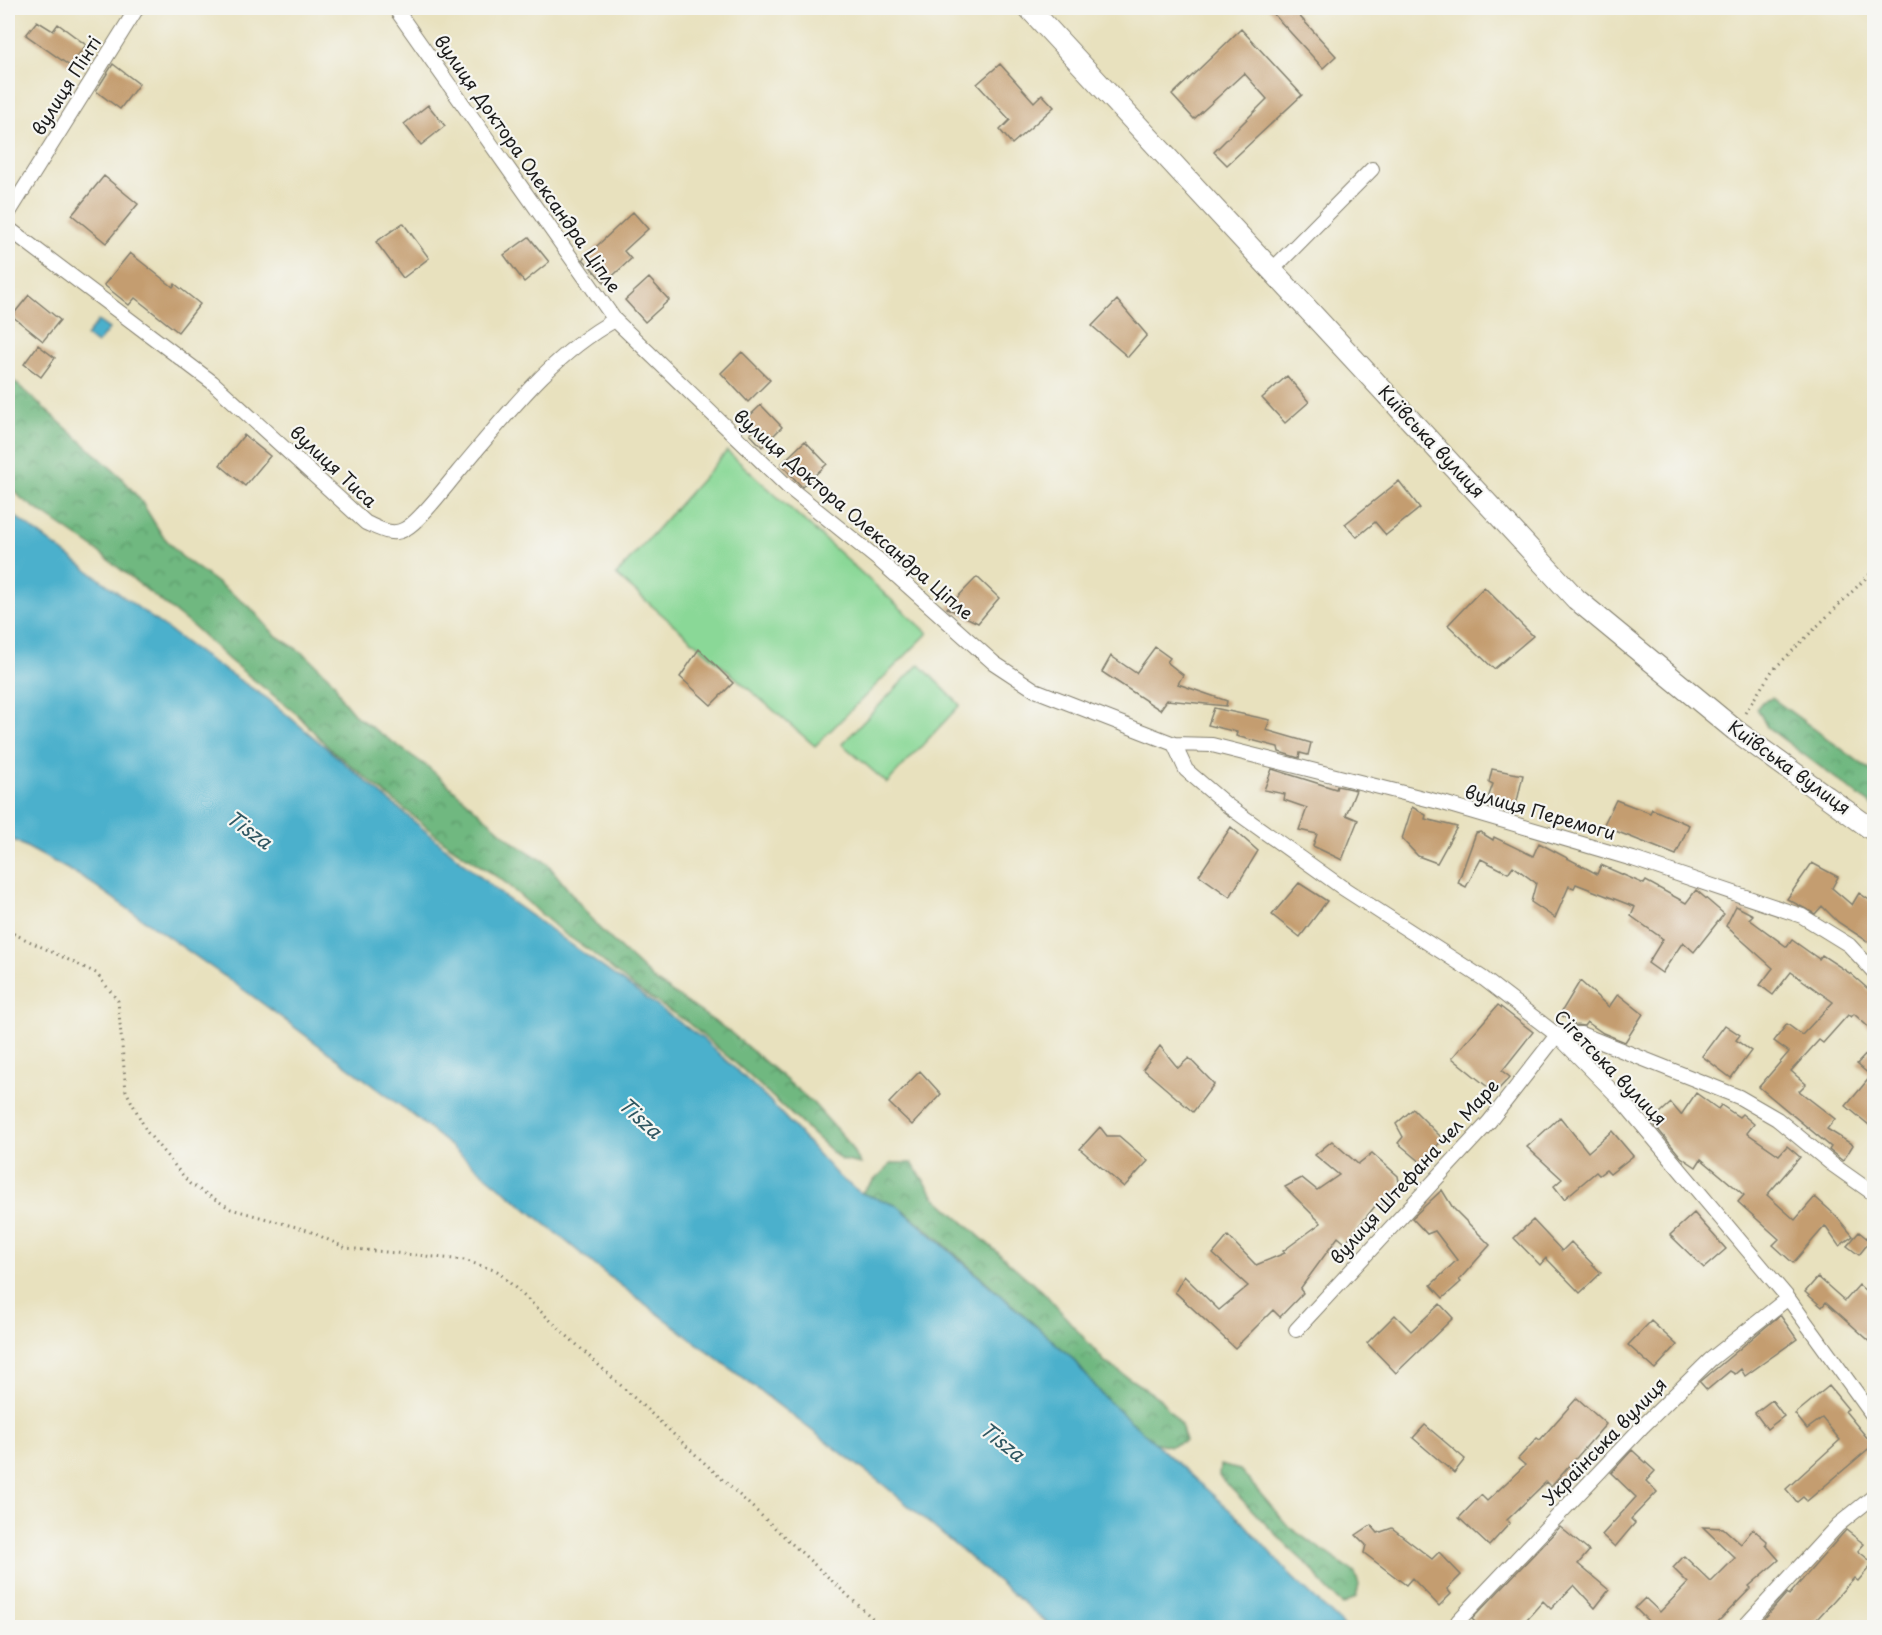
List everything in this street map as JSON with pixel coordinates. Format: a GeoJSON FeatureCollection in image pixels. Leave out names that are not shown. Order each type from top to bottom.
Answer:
{"type":"FeatureCollection","features":[{"type":"Feature","properties":{"kind":"main road","name":"Київська вулиця"},"geometry":{"type":"LineString","coordinates":[[1029,8],[1576,599],[1735,730],[1875,831]]}},
{"type":"Feature","properties":{"kind":"street","name":"вулиця Пінті"},"geometry":{"type":"LineString","coordinates":[[8,214],[137,8]]}},
{"type":"Feature","properties":{"kind":"street","name":"вулиця Доктора Олександра Ціпле"},"geometry":{"type":"LineString","coordinates":[[395,8],[615,320],[787,486],[880,561],[994,663],[1035,690],[1174,744]]}},
{"type":"Feature","properties":{"kind":"street"},"geometry":{"type":"LineString","coordinates":[[1272,270],[1372,169]]}},
{"type":"Feature","properties":{"kind":"street","name":"вулиця Тиса"},"geometry":{"type":"LineString","coordinates":[[8,228],[212,382],[366,523],[387,532],[405,530],[436,498],[522,396],[585,337],[615,320]]}},
{"type":"Feature","properties":{"kind":"street","name":"вулиця Перемоги"},"geometry":{"type":"LineString","coordinates":[[1174,744],[1212,745],[1443,803],[1633,859],[1802,916],[1849,945],[1875,972]]}},
{"type":"Feature","properties":{"kind":"street","name":"Сігетська вулиця"},"geometry":{"type":"LineString","coordinates":[[1174,744],[1186,770],[1228,806],[1343,888],[1484,979],[1557,1035],[1623,1102],[1788,1298],[1875,1417]]}},
{"type":"Feature","properties":{"kind":"street"},"geometry":{"type":"LineString","coordinates":[[1557,1035],[1581,1034],[1739,1097],[1777,1119],[1833,1166],[1875,1194]]}},
{"type":"Feature","properties":{"kind":"street","name":"вулиця Штефана чел Маре"},"geometry":{"type":"LineString","coordinates":[[1296,1330],[1489,1122],[1557,1035]]}},
{"type":"Feature","properties":{"kind":"street","name":"Українська вулиця"},"geometry":{"type":"LineString","coordinates":[[1458,1621],[1710,1360],[1788,1298]]}},
{"type":"Feature","properties":{"kind":"street"},"geometry":{"type":"LineString","coordinates":[[1743,1628],[1838,1525],[1875,1496]]}},
{"type":"Feature","properties":{"kind":"path"},"geometry":{"type":"LineString","coordinates":[[1735,730],[1772,671],[1875,570]]}},
{"type":"Feature","properties":{"kind":"path"},"geometry":{"type":"LineString","coordinates":[[8,931],[96,974],[118,1001],[126,1091],[147,1132],[190,1184],[231,1209],[307,1230],[346,1248],[464,1260],[497,1271],[883,1628]]}},
{"type":"Feature","properties":{"kind":"green space"},"geometry":{"type":"Polygon","coordinates":[[[8,376],[121,477],[141,501],[162,535],[181,556],[250,607],[275,635],[306,655],[334,682],[342,699],[357,717],[428,767],[514,843],[547,863],[598,927],[654,980],[730,1032],[813,1103],[847,1141],[861,1164],[841,1160],[687,1022],[635,988],[590,951],[563,933],[502,880],[450,846],[328,747],[298,715],[229,660],[196,629],[91,546],[22,499],[8,484],[8,376]]]}},
{"type":"Feature","properties":{"kind":"green space"},"geometry":{"type":"Polygon","coordinates":[[[727,451],[928,633],[815,746],[616,575],[727,451]]]}},
{"type":"Feature","properties":{"kind":"green space"},"geometry":{"type":"Polygon","coordinates":[[[919,664],[960,705],[887,783],[842,744],[919,664]]]}},
{"type":"Feature","properties":{"kind":"green space"},"geometry":{"type":"Polygon","coordinates":[[[1772,698],[1874,773],[1874,807],[1767,727],[1757,708],[1762,702],[1772,698]]]}},
{"type":"Feature","properties":{"kind":"green space"},"geometry":{"type":"Polygon","coordinates":[[[892,1163],[912,1163],[935,1197],[1047,1296],[1106,1363],[1159,1398],[1181,1424],[1185,1441],[1170,1446],[1152,1442],[1106,1399],[1070,1356],[927,1229],[898,1206],[861,1193],[892,1163]]]}},
{"type":"Feature","properties":{"kind":"green space"},"geometry":{"type":"Polygon","coordinates":[[[1220,1465],[1240,1470],[1289,1527],[1355,1573],[1359,1585],[1356,1597],[1343,1605],[1325,1587],[1312,1569],[1219,1476],[1220,1465]]]}},
{"type":"Feature","properties":{"kind":"water"},"geometry":{"type":"Polygon","coordinates":[[[98,321],[109,329],[97,344],[86,336],[98,321]]]}},
{"type":"Feature","properties":{"kind":"water","name":"Tisza"},"geometry":{"type":"Polygon","coordinates":[[[8,511],[202,655],[268,699],[502,895],[703,1039],[769,1100],[839,1177],[861,1193],[898,1206],[1070,1356],[1106,1399],[1243,1522],[1292,1577],[1345,1627],[1052,1627],[885,1486],[607,1275],[409,1112],[251,995],[84,878],[8,837],[8,511]]]}},
{"type":"Feature","properties":{"kind":"building"},"geometry":{"type":"Polygon","coordinates":[[[1268,8],[1292,8],[1336,56],[1323,68],[1268,8]]]}},
{"type":"Feature","properties":{"kind":"building"},"geometry":{"type":"Polygon","coordinates":[[[37,21],[53,31],[58,24],[86,45],[70,66],[26,35],[37,21]]]}},
{"type":"Feature","properties":{"kind":"building"},"geometry":{"type":"Polygon","coordinates":[[[1241,29],[1302,95],[1227,165],[1214,152],[1267,99],[1244,73],[1194,119],[1172,95],[1241,29]]]}},
{"type":"Feature","properties":{"kind":"building"},"geometry":{"type":"Polygon","coordinates":[[[113,64],[139,84],[120,109],[96,91],[113,64]]]}},
{"type":"Feature","properties":{"kind":"building"},"geometry":{"type":"Polygon","coordinates":[[[1000,64],[1034,102],[1042,94],[1054,107],[1012,144],[1000,130],[1010,120],[977,84],[1000,64]]]}},
{"type":"Feature","properties":{"kind":"building"},"geometry":{"type":"Polygon","coordinates":[[[428,105],[445,126],[421,145],[404,124],[428,105]]]}},
{"type":"Feature","properties":{"kind":"building"},"geometry":{"type":"Polygon","coordinates":[[[104,176],[138,204],[106,243],[72,215],[104,176]]]}},
{"type":"Feature","properties":{"kind":"building"},"geometry":{"type":"Polygon","coordinates":[[[633,212],[648,229],[624,251],[631,259],[605,283],[583,259],[633,212]]]}},
{"type":"Feature","properties":{"kind":"building"},"geometry":{"type":"Polygon","coordinates":[[[403,223],[429,258],[403,278],[376,242],[403,223]]]}},
{"type":"Feature","properties":{"kind":"building"},"geometry":{"type":"Polygon","coordinates":[[[529,237],[549,262],[524,282],[504,255],[529,237]]]}},
{"type":"Feature","properties":{"kind":"building"},"geometry":{"type":"Polygon","coordinates":[[[130,253],[173,287],[175,284],[200,304],[178,332],[135,298],[129,305],[104,285],[130,253]]]}},
{"type":"Feature","properties":{"kind":"building"},"geometry":{"type":"Polygon","coordinates":[[[649,278],[669,300],[645,322],[625,300],[649,278]]]}},
{"type":"Feature","properties":{"kind":"building"},"geometry":{"type":"Polygon","coordinates":[[[29,295],[60,320],[43,341],[12,316],[29,295]]]}},
{"type":"Feature","properties":{"kind":"building"},"geometry":{"type":"Polygon","coordinates":[[[1117,300],[1147,335],[1128,357],[1092,326],[1117,300]]]}},
{"type":"Feature","properties":{"kind":"building"},"geometry":{"type":"Polygon","coordinates":[[[38,345],[55,358],[41,377],[24,364],[38,345]]]}},
{"type":"Feature","properties":{"kind":"building"},"geometry":{"type":"Polygon","coordinates":[[[742,352],[770,380],[748,402],[721,373],[742,352]]]}},
{"type":"Feature","properties":{"kind":"building"},"geometry":{"type":"Polygon","coordinates":[[[1287,376],[1309,402],[1285,423],[1262,398],[1287,376]]]}},
{"type":"Feature","properties":{"kind":"building"},"geometry":{"type":"Polygon","coordinates":[[[761,405],[782,427],[762,447],[750,434],[754,431],[744,421],[761,405]]]}},
{"type":"Feature","properties":{"kind":"building"},"geometry":{"type":"Polygon","coordinates":[[[244,435],[270,456],[245,486],[220,465],[244,435]]]}},
{"type":"Feature","properties":{"kind":"building"},"geometry":{"type":"Polygon","coordinates":[[[805,441],[827,464],[802,487],[781,464],[805,441]]]}},
{"type":"Feature","properties":{"kind":"building"},"geometry":{"type":"Polygon","coordinates":[[[1399,481],[1420,508],[1386,535],[1375,522],[1357,537],[1345,524],[1399,481]]]}},
{"type":"Feature","properties":{"kind":"building"},"geometry":{"type":"Polygon","coordinates":[[[977,577],[999,598],[978,623],[947,608],[977,577]]]}},
{"type":"Feature","properties":{"kind":"building"},"geometry":{"type":"Polygon","coordinates":[[[1484,587],[1533,636],[1494,669],[1448,625],[1484,587]]]}},
{"type":"Feature","properties":{"kind":"building"},"geometry":{"type":"Polygon","coordinates":[[[1155,647],[1170,658],[1167,662],[1183,675],[1178,684],[1227,701],[1226,706],[1167,700],[1160,710],[1102,672],[1111,656],[1136,673],[1155,647]]]}},
{"type":"Feature","properties":{"kind":"building"},"geometry":{"type":"Polygon","coordinates":[[[699,649],[733,683],[711,705],[680,677],[699,649]]]}},
{"type":"Feature","properties":{"kind":"building"},"geometry":{"type":"Polygon","coordinates":[[[1214,708],[1270,720],[1266,730],[1311,743],[1308,755],[1300,753],[1299,758],[1279,752],[1278,747],[1236,736],[1237,732],[1208,725],[1214,708]]]}},
{"type":"Feature","properties":{"kind":"building"},"geometry":{"type":"Polygon","coordinates":[[[1272,769],[1336,789],[1337,786],[1356,790],[1346,815],[1358,820],[1342,860],[1313,846],[1317,834],[1299,830],[1307,808],[1284,800],[1285,794],[1264,790],[1272,769]]]}},
{"type":"Feature","properties":{"kind":"building"},"geometry":{"type":"Polygon","coordinates":[[[1492,769],[1523,775],[1516,806],[1487,801],[1493,784],[1489,782],[1492,769]]]}},
{"type":"Feature","properties":{"kind":"building"},"geometry":{"type":"Polygon","coordinates":[[[1616,800],[1650,813],[1652,809],[1689,825],[1676,855],[1603,826],[1616,800]]]}},
{"type":"Feature","properties":{"kind":"building"},"geometry":{"type":"Polygon","coordinates":[[[1412,807],[1426,815],[1425,819],[1457,827],[1437,863],[1418,856],[1402,839],[1412,807]]]}},
{"type":"Feature","properties":{"kind":"building"},"geometry":{"type":"Polygon","coordinates":[[[1231,827],[1258,851],[1230,897],[1199,875],[1231,827]]]}},
{"type":"Feature","properties":{"kind":"building"},"geometry":{"type":"Polygon","coordinates":[[[1480,832],[1493,840],[1494,837],[1533,856],[1539,843],[1597,874],[1601,865],[1644,884],[1646,881],[1686,903],[1696,890],[1724,914],[1694,952],[1683,942],[1662,973],[1648,963],[1663,939],[1631,916],[1635,907],[1576,884],[1574,888],[1569,886],[1555,918],[1531,902],[1536,883],[1513,866],[1508,873],[1481,859],[1466,887],[1458,883],[1476,833],[1480,832]]]}},
{"type":"Feature","properties":{"kind":"building"},"geometry":{"type":"Polygon","coordinates":[[[1812,863],[1838,877],[1832,888],[1852,905],[1859,893],[1875,904],[1875,936],[1870,943],[1838,922],[1822,906],[1815,914],[1787,899],[1812,863]]]}},
{"type":"Feature","properties":{"kind":"building"},"geometry":{"type":"Polygon","coordinates":[[[1299,883],[1327,901],[1300,937],[1272,915],[1299,883]]]}},
{"type":"Feature","properties":{"kind":"building"},"geometry":{"type":"Polygon","coordinates":[[[1736,906],[1753,915],[1749,919],[1787,947],[1792,940],[1819,959],[1822,955],[1851,974],[1875,995],[1875,1033],[1854,1014],[1851,1017],[1848,1015],[1823,1043],[1819,1040],[1791,1071],[1806,1084],[1799,1091],[1835,1119],[1827,1129],[1853,1145],[1843,1161],[1829,1150],[1831,1147],[1759,1087],[1789,1052],[1774,1041],[1787,1024],[1802,1035],[1833,1002],[1791,972],[1773,995],[1760,985],[1773,968],[1726,926],[1736,906]]]}},
{"type":"Feature","properties":{"kind":"building"},"geometry":{"type":"Polygon","coordinates":[[[1580,981],[1609,1007],[1618,994],[1643,1014],[1625,1042],[1603,1033],[1587,1022],[1584,1026],[1575,1025],[1560,1014],[1580,981]]]}},
{"type":"Feature","properties":{"kind":"building"},"geometry":{"type":"Polygon","coordinates":[[[1498,1005],[1533,1032],[1502,1071],[1510,1077],[1495,1093],[1452,1058],[1498,1005]]]}},
{"type":"Feature","properties":{"kind":"building"},"geometry":{"type":"Polygon","coordinates":[[[1725,1025],[1740,1035],[1736,1040],[1751,1051],[1731,1078],[1702,1056],[1725,1025]]]}},
{"type":"Feature","properties":{"kind":"building"},"geometry":{"type":"Polygon","coordinates":[[[1875,1045],[1875,1130],[1846,1106],[1871,1076],[1857,1064],[1875,1045]]]}},
{"type":"Feature","properties":{"kind":"building"},"geometry":{"type":"Polygon","coordinates":[[[1160,1046],[1178,1068],[1189,1058],[1214,1084],[1193,1112],[1143,1069],[1160,1046]]]}},
{"type":"Feature","properties":{"kind":"building"},"geometry":{"type":"Polygon","coordinates":[[[920,1071],[941,1094],[912,1125],[889,1103],[920,1071]]]}},
{"type":"Feature","properties":{"kind":"building"},"geometry":{"type":"Polygon","coordinates":[[[1696,1093],[1718,1109],[1721,1105],[1739,1117],[1742,1114],[1754,1124],[1747,1133],[1779,1155],[1787,1146],[1800,1157],[1767,1195],[1795,1220],[1815,1197],[1853,1236],[1839,1246],[1825,1226],[1793,1263],[1773,1245],[1779,1239],[1738,1202],[1744,1195],[1701,1159],[1696,1167],[1681,1157],[1651,1121],[1671,1103],[1681,1115],[1696,1093]]]}},
{"type":"Feature","properties":{"kind":"building"},"geometry":{"type":"Polygon","coordinates":[[[1413,1109],[1443,1139],[1422,1163],[1398,1143],[1403,1137],[1396,1124],[1413,1109]]]}},
{"type":"Feature","properties":{"kind":"building"},"geometry":{"type":"Polygon","coordinates":[[[1560,1117],[1588,1152],[1612,1131],[1633,1156],[1610,1174],[1606,1170],[1599,1175],[1596,1172],[1564,1199],[1554,1186],[1562,1179],[1527,1147],[1560,1117]]]}},
{"type":"Feature","properties":{"kind":"building"},"geometry":{"type":"Polygon","coordinates":[[[1100,1127],[1107,1136],[1119,1136],[1148,1161],[1124,1187],[1080,1149],[1100,1127]]]}},
{"type":"Feature","properties":{"kind":"building"},"geometry":{"type":"Polygon","coordinates":[[[1332,1141],[1358,1164],[1372,1153],[1398,1176],[1400,1187],[1379,1207],[1376,1205],[1345,1243],[1338,1237],[1300,1289],[1303,1293],[1280,1317],[1273,1310],[1235,1348],[1175,1292],[1184,1276],[1219,1310],[1248,1286],[1213,1254],[1228,1236],[1256,1265],[1285,1253],[1283,1251],[1321,1223],[1285,1187],[1302,1178],[1317,1190],[1339,1175],[1315,1155],[1332,1141]]]}},
{"type":"Feature","properties":{"kind":"building"},"geometry":{"type":"Polygon","coordinates":[[[1442,1190],[1453,1208],[1490,1245],[1459,1280],[1461,1282],[1443,1298],[1431,1285],[1457,1260],[1435,1231],[1427,1234],[1412,1218],[1442,1190]]]}},
{"type":"Feature","properties":{"kind":"building"},"geometry":{"type":"Polygon","coordinates":[[[1694,1213],[1726,1249],[1704,1268],[1670,1235],[1694,1213]]]}},
{"type":"Feature","properties":{"kind":"building"},"geometry":{"type":"Polygon","coordinates":[[[1533,1220],[1562,1251],[1571,1242],[1601,1273],[1580,1293],[1546,1258],[1540,1265],[1514,1238],[1533,1220]]]}},
{"type":"Feature","properties":{"kind":"building"},"geometry":{"type":"Polygon","coordinates":[[[1859,1232],[1870,1241],[1859,1255],[1847,1246],[1859,1232]]]}},
{"type":"Feature","properties":{"kind":"building"},"geometry":{"type":"Polygon","coordinates":[[[1818,1277],[1845,1301],[1859,1285],[1875,1299],[1875,1346],[1826,1302],[1822,1307],[1805,1292],[1818,1277]]]}},
{"type":"Feature","properties":{"kind":"building"},"geometry":{"type":"Polygon","coordinates":[[[1440,1304],[1453,1318],[1396,1373],[1367,1343],[1395,1315],[1411,1331],[1440,1304]]]}},
{"type":"Feature","properties":{"kind":"building"},"geometry":{"type":"Polygon","coordinates":[[[1780,1315],[1797,1339],[1745,1376],[1741,1369],[1735,1374],[1730,1371],[1707,1390],[1700,1382],[1780,1315]]]}},
{"type":"Feature","properties":{"kind":"building"},"geometry":{"type":"Polygon","coordinates":[[[1651,1321],[1677,1345],[1655,1369],[1628,1345],[1651,1321]]]}},
{"type":"Feature","properties":{"kind":"building"},"geometry":{"type":"Polygon","coordinates":[[[1829,1386],[1848,1409],[1845,1411],[1873,1445],[1807,1501],[1803,1497],[1797,1502],[1786,1489],[1840,1440],[1822,1418],[1807,1429],[1795,1414],[1829,1386]]]}},
{"type":"Feature","properties":{"kind":"building"},"geometry":{"type":"Polygon","coordinates":[[[1577,1398],[1606,1424],[1551,1487],[1546,1482],[1507,1520],[1510,1523],[1489,1546],[1459,1518],[1481,1495],[1487,1501],[1525,1465],[1518,1459],[1537,1438],[1540,1440],[1577,1398]]]}},
{"type":"Feature","properties":{"kind":"building"},"geometry":{"type":"Polygon","coordinates":[[[1772,1400],[1784,1416],[1767,1429],[1755,1413],[1772,1400]]]}},
{"type":"Feature","properties":{"kind":"building"},"geometry":{"type":"Polygon","coordinates":[[[1425,1425],[1465,1459],[1454,1473],[1413,1438],[1425,1425]]]}},
{"type":"Feature","properties":{"kind":"building"},"geometry":{"type":"Polygon","coordinates":[[[1632,1450],[1655,1471],[1646,1481],[1657,1492],[1631,1519],[1635,1523],[1615,1547],[1602,1535],[1636,1497],[1611,1473],[1632,1450]]]}},
{"type":"Feature","properties":{"kind":"building"},"geometry":{"type":"Polygon","coordinates":[[[1371,1525],[1378,1533],[1392,1528],[1432,1559],[1439,1552],[1461,1575],[1447,1589],[1451,1594],[1439,1606],[1412,1578],[1406,1585],[1364,1553],[1366,1545],[1356,1535],[1371,1525]]]}},
{"type":"Feature","properties":{"kind":"building"},"geometry":{"type":"Polygon","coordinates":[[[1560,1527],[1589,1551],[1578,1564],[1609,1590],[1595,1608],[1574,1585],[1551,1609],[1543,1601],[1519,1628],[1481,1628],[1472,1619],[1560,1527]]]}},
{"type":"Feature","properties":{"kind":"building"},"geometry":{"type":"Polygon","coordinates":[[[1703,1527],[1723,1528],[1741,1544],[1753,1529],[1767,1541],[1766,1545],[1779,1560],[1749,1586],[1751,1588],[1712,1628],[1655,1628],[1635,1608],[1645,1598],[1660,1612],[1688,1583],[1673,1568],[1684,1556],[1711,1582],[1735,1558],[1703,1527]]]}},
{"type":"Feature","properties":{"kind":"building"},"geometry":{"type":"Polygon","coordinates":[[[1846,1530],[1864,1544],[1858,1551],[1873,1563],[1858,1581],[1854,1578],[1809,1628],[1756,1628],[1787,1593],[1789,1595],[1846,1530]]]}}]}
